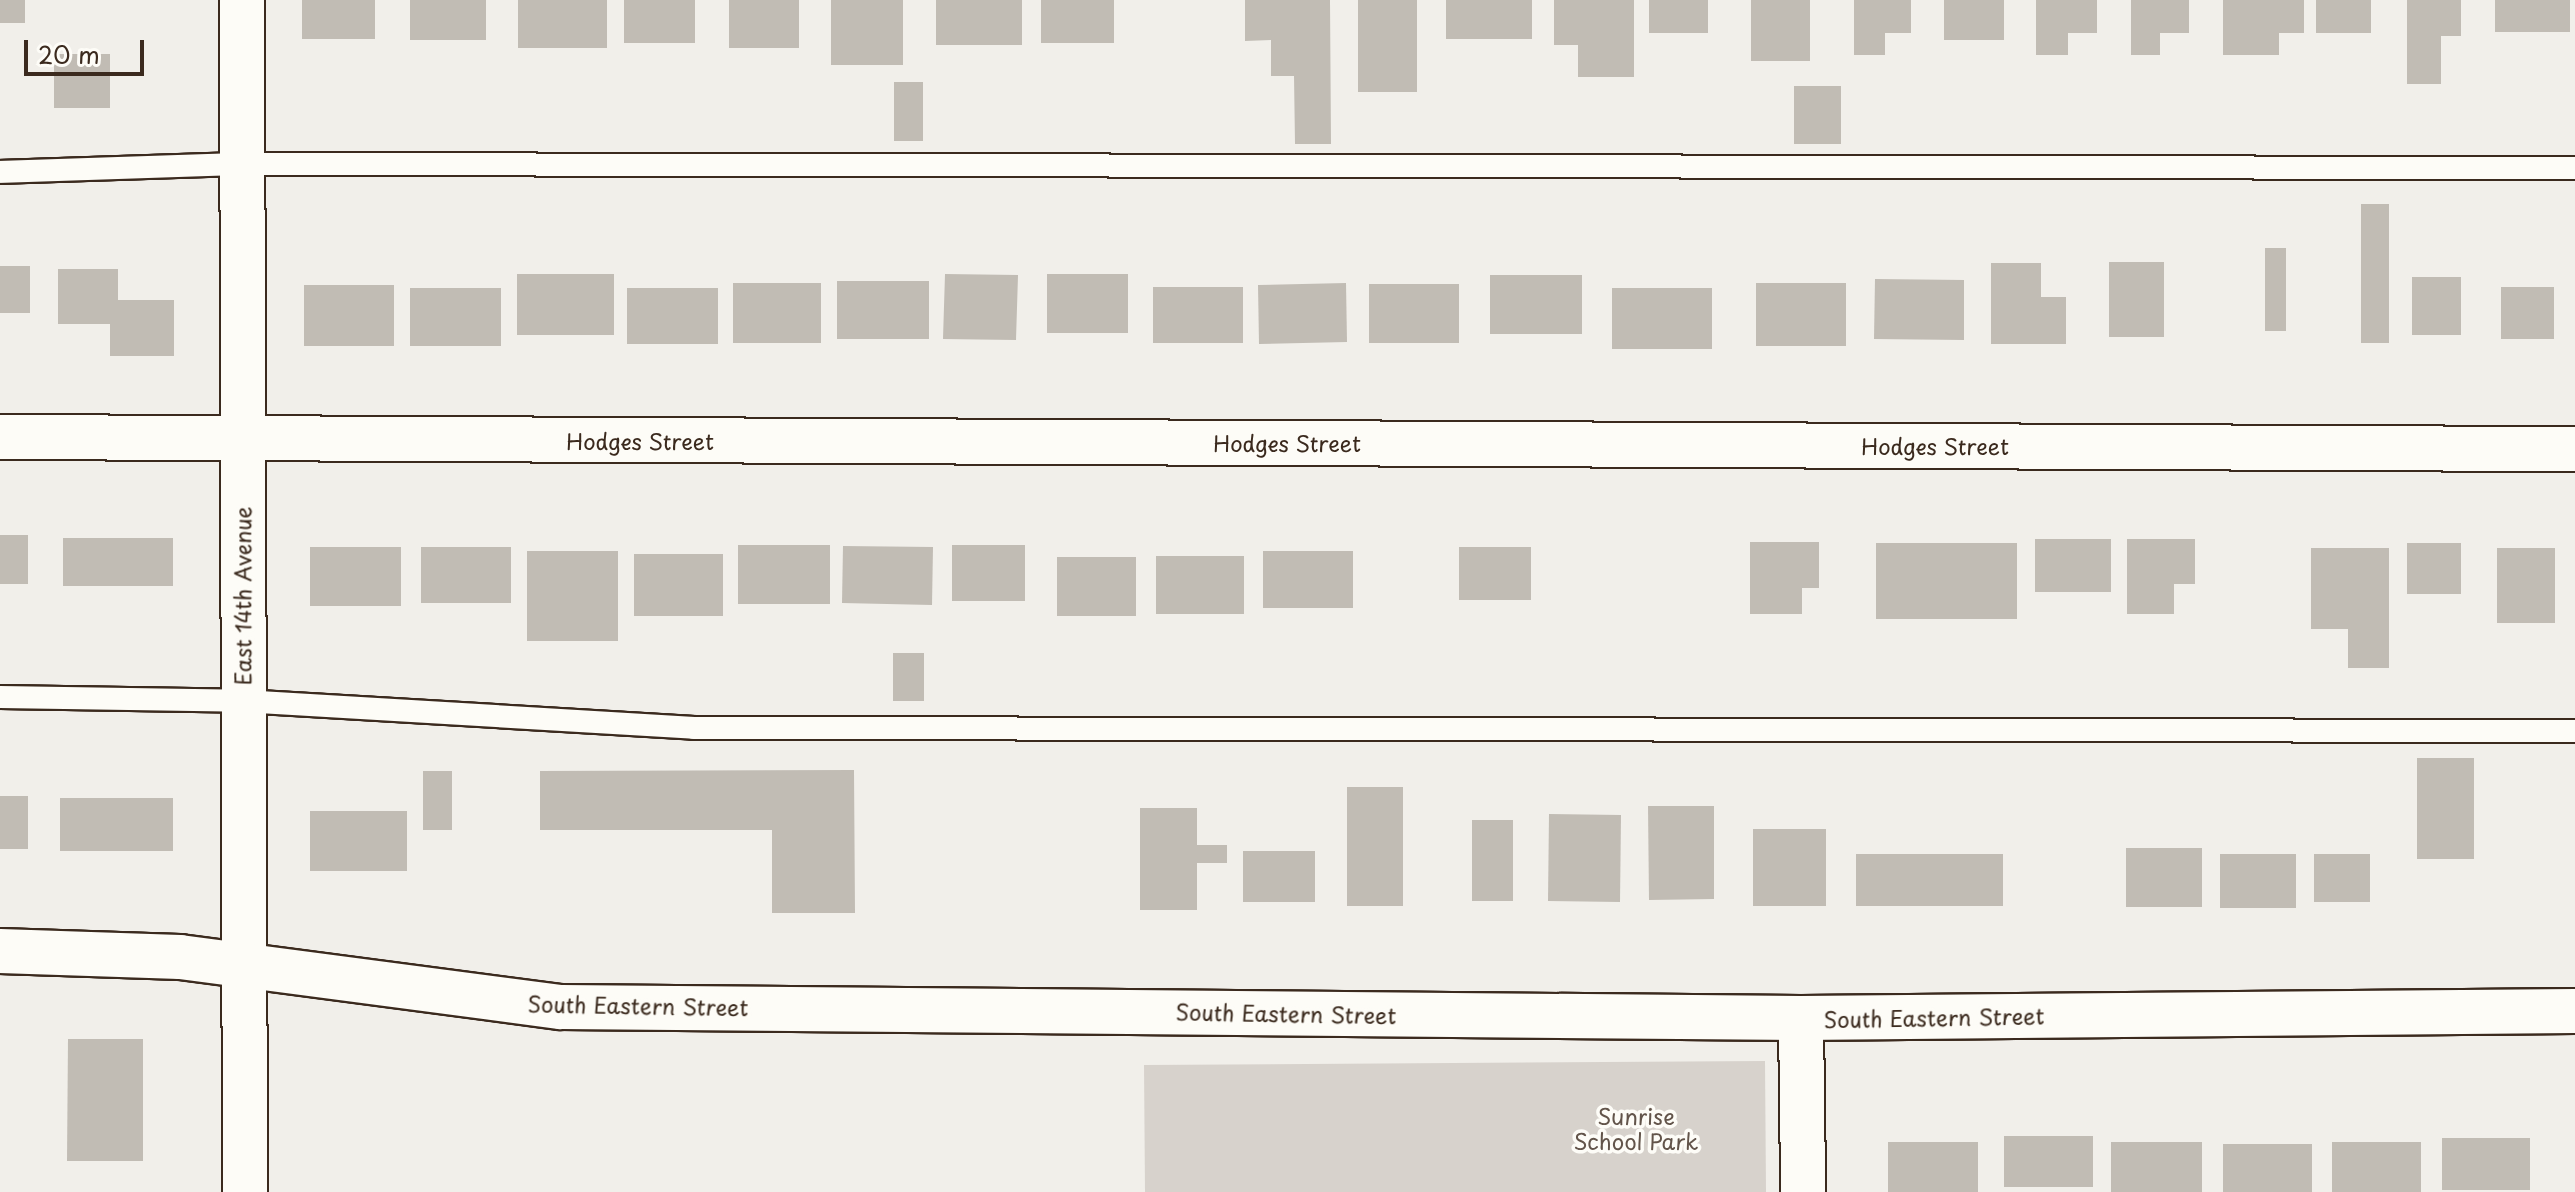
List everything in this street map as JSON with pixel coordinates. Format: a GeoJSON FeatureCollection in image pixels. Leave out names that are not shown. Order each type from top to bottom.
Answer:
{"type":"FeatureCollection","features":[{"type":"Feature","properties":{"kind":"street","name":"East 14th Avenue"},"geometry":{"type":"LineString","coordinates":[[242,0],[242,964],[245,1192]]}},
{"type":"Feature","properties":{"kind":"street","name":"Hodges Street"},"geometry":{"type":"LineString","coordinates":[[0,437],[2575,449]]}},
{"type":"Feature","properties":{"kind":"street","name":"South Eastern Street"},"geometry":{"type":"LineString","coordinates":[[0,951],[242,964],[561,1007],[1801,1018],[2575,1011]]}},
{"type":"Feature","properties":{"kind":"street"},"geometry":{"type":"LineString","coordinates":[[1801,1018],[1803,1192]]}},
{"type":"Feature","properties":{"kind":"lane"},"geometry":{"type":"LineString","coordinates":[[0,172],[242,164],[2575,168]]}},
{"type":"Feature","properties":{"kind":"lane"},"geometry":{"type":"LineString","coordinates":[[0,697],[242,701],[694,728],[2575,731]]}},
{"type":"Feature","properties":{"kind":"green space","name":"Sunrise School Park"},"geometry":{"type":"Polygon","coordinates":[[[1765,1061],[1766,1192],[1145,1192],[1144,1065],[1765,1061]]]}},
{"type":"Feature","properties":{"kind":"building"},"geometry":{"type":"Polygon","coordinates":[[[0,0],[25,0],[25,23],[0,23],[0,0]]]}},
{"type":"Feature","properties":{"kind":"building"},"geometry":{"type":"Polygon","coordinates":[[[302,0],[375,0],[375,39],[302,39],[302,0]]]}},
{"type":"Feature","properties":{"kind":"building"},"geometry":{"type":"Polygon","coordinates":[[[410,0],[486,0],[486,40],[410,40],[410,0]]]}},
{"type":"Feature","properties":{"kind":"building"},"geometry":{"type":"Polygon","coordinates":[[[518,0],[607,0],[607,48],[518,48],[518,0]]]}},
{"type":"Feature","properties":{"kind":"building"},"geometry":{"type":"Polygon","coordinates":[[[624,0],[695,0],[695,43],[624,43],[624,0]]]}},
{"type":"Feature","properties":{"kind":"building"},"geometry":{"type":"Polygon","coordinates":[[[729,0],[799,0],[799,48],[729,48],[729,0]]]}},
{"type":"Feature","properties":{"kind":"building"},"geometry":{"type":"Polygon","coordinates":[[[831,0],[903,0],[903,65],[831,65],[831,0]]]}},
{"type":"Feature","properties":{"kind":"building"},"geometry":{"type":"Polygon","coordinates":[[[936,0],[1022,0],[1022,45],[936,45],[936,0]]]}},
{"type":"Feature","properties":{"kind":"building"},"geometry":{"type":"Polygon","coordinates":[[[1041,0],[1114,0],[1114,43],[1041,43],[1041,0]]]}},
{"type":"Feature","properties":{"kind":"building"},"geometry":{"type":"Polygon","coordinates":[[[1245,0],[1330,0],[1331,144],[1295,144],[1294,76],[1271,76],[1271,40],[1245,41],[1245,0]]]}},
{"type":"Feature","properties":{"kind":"building"},"geometry":{"type":"Polygon","coordinates":[[[1358,0],[1417,0],[1417,92],[1358,92],[1358,0]]]}},
{"type":"Feature","properties":{"kind":"building"},"geometry":{"type":"Polygon","coordinates":[[[1446,0],[1532,0],[1532,39],[1446,39],[1446,0]]]}},
{"type":"Feature","properties":{"kind":"building"},"geometry":{"type":"Polygon","coordinates":[[[1554,0],[1634,0],[1634,77],[1578,77],[1578,45],[1554,45],[1554,0]]]}},
{"type":"Feature","properties":{"kind":"building"},"geometry":{"type":"Polygon","coordinates":[[[1649,0],[1708,0],[1708,33],[1649,33],[1649,0]]]}},
{"type":"Feature","properties":{"kind":"building"},"geometry":{"type":"Polygon","coordinates":[[[1751,0],[1810,0],[1810,61],[1751,61],[1751,0]]]}},
{"type":"Feature","properties":{"kind":"building"},"geometry":{"type":"Polygon","coordinates":[[[1854,0],[1911,0],[1911,33],[1885,33],[1885,55],[1854,55],[1854,0]]]}},
{"type":"Feature","properties":{"kind":"building"},"geometry":{"type":"Polygon","coordinates":[[[1944,0],[2004,0],[2004,40],[1944,40],[1944,0]]]}},
{"type":"Feature","properties":{"kind":"building"},"geometry":{"type":"Polygon","coordinates":[[[2036,0],[2097,0],[2097,33],[2068,33],[2068,55],[2036,55],[2036,0]]]}},
{"type":"Feature","properties":{"kind":"building"},"geometry":{"type":"Polygon","coordinates":[[[2131,0],[2189,0],[2189,33],[2160,33],[2160,55],[2131,55],[2131,0]]]}},
{"type":"Feature","properties":{"kind":"building"},"geometry":{"type":"Polygon","coordinates":[[[2223,0],[2304,0],[2304,33],[2279,33],[2279,55],[2223,55],[2223,0]]]}},
{"type":"Feature","properties":{"kind":"building"},"geometry":{"type":"Polygon","coordinates":[[[2316,0],[2371,0],[2371,33],[2316,33],[2316,0]]]}},
{"type":"Feature","properties":{"kind":"building"},"geometry":{"type":"Polygon","coordinates":[[[2407,0],[2461,0],[2461,36],[2441,36],[2441,84],[2407,84],[2407,0]]]}},
{"type":"Feature","properties":{"kind":"building"},"geometry":{"type":"Polygon","coordinates":[[[2495,0],[2570,0],[2570,32],[2495,32],[2495,0]]]}},
{"type":"Feature","properties":{"kind":"building"},"geometry":{"type":"Polygon","coordinates":[[[54,54],[110,54],[110,108],[54,108],[54,54]]]}},
{"type":"Feature","properties":{"kind":"building"},"geometry":{"type":"Polygon","coordinates":[[[894,82],[923,82],[923,141],[894,141],[894,82]]]}},
{"type":"Feature","properties":{"kind":"building"},"geometry":{"type":"Polygon","coordinates":[[[1794,86],[1841,86],[1841,144],[1794,144],[1794,86]]]}},
{"type":"Feature","properties":{"kind":"building"},"geometry":{"type":"Polygon","coordinates":[[[2361,204],[2389,204],[2389,343],[2361,343],[2361,204]]]}},
{"type":"Feature","properties":{"kind":"building"},"geometry":{"type":"Polygon","coordinates":[[[2265,248],[2286,248],[2286,331],[2265,331],[2265,248]]]}},
{"type":"Feature","properties":{"kind":"building"},"geometry":{"type":"Polygon","coordinates":[[[2109,262],[2164,262],[2164,337],[2109,337],[2109,262]]]}},
{"type":"Feature","properties":{"kind":"building"},"geometry":{"type":"Polygon","coordinates":[[[1991,263],[2041,263],[2041,297],[2066,297],[2066,344],[1991,344],[1991,263]]]}},
{"type":"Feature","properties":{"kind":"building"},"geometry":{"type":"Polygon","coordinates":[[[0,266],[30,266],[30,313],[0,313],[0,266]]]}},
{"type":"Feature","properties":{"kind":"building"},"geometry":{"type":"Polygon","coordinates":[[[58,269],[118,269],[118,300],[174,300],[174,356],[110,356],[110,324],[58,324],[58,269]]]}},
{"type":"Feature","properties":{"kind":"building"},"geometry":{"type":"Polygon","coordinates":[[[517,274],[614,274],[614,335],[517,335],[517,274]]]}},
{"type":"Feature","properties":{"kind":"building"},"geometry":{"type":"Polygon","coordinates":[[[945,274],[1018,275],[1016,340],[943,339],[945,274]]]}},
{"type":"Feature","properties":{"kind":"building"},"geometry":{"type":"Polygon","coordinates":[[[1047,274],[1128,274],[1128,333],[1047,333],[1047,274]]]}},
{"type":"Feature","properties":{"kind":"building"},"geometry":{"type":"Polygon","coordinates":[[[1490,275],[1582,275],[1582,334],[1490,334],[1490,275]]]}},
{"type":"Feature","properties":{"kind":"building"},"geometry":{"type":"Polygon","coordinates":[[[2412,277],[2461,277],[2461,335],[2412,335],[2412,277]]]}},
{"type":"Feature","properties":{"kind":"building"},"geometry":{"type":"Polygon","coordinates":[[[1875,279],[1964,280],[1964,340],[1874,339],[1875,279]]]}},
{"type":"Feature","properties":{"kind":"building"},"geometry":{"type":"Polygon","coordinates":[[[837,281],[929,281],[929,339],[837,339],[837,281]]]}},
{"type":"Feature","properties":{"kind":"building"},"geometry":{"type":"Polygon","coordinates":[[[733,283],[821,283],[821,343],[733,343],[733,283]]]}},
{"type":"Feature","properties":{"kind":"building"},"geometry":{"type":"Polygon","coordinates":[[[1346,283],[1347,342],[1259,344],[1258,285],[1346,283]]]}},
{"type":"Feature","properties":{"kind":"building"},"geometry":{"type":"Polygon","coordinates":[[[1756,283],[1846,283],[1846,346],[1756,346],[1756,283]]]}},
{"type":"Feature","properties":{"kind":"building"},"geometry":{"type":"Polygon","coordinates":[[[1369,284],[1459,284],[1459,343],[1369,343],[1369,284]]]}},
{"type":"Feature","properties":{"kind":"building"},"geometry":{"type":"Polygon","coordinates":[[[304,285],[394,285],[394,346],[304,346],[304,285]]]}},
{"type":"Feature","properties":{"kind":"building"},"geometry":{"type":"Polygon","coordinates":[[[1153,287],[1243,287],[1243,343],[1153,343],[1153,287]]]}},
{"type":"Feature","properties":{"kind":"building"},"geometry":{"type":"Polygon","coordinates":[[[2501,287],[2554,287],[2554,339],[2501,339],[2501,287]]]}},
{"type":"Feature","properties":{"kind":"building"},"geometry":{"type":"Polygon","coordinates":[[[410,288],[501,288],[501,346],[410,346],[410,288]]]}},
{"type":"Feature","properties":{"kind":"building"},"geometry":{"type":"Polygon","coordinates":[[[627,288],[718,288],[718,344],[627,344],[627,288]]]}},
{"type":"Feature","properties":{"kind":"building"},"geometry":{"type":"Polygon","coordinates":[[[1612,288],[1712,288],[1712,349],[1612,349],[1612,288]]]}},
{"type":"Feature","properties":{"kind":"building"},"geometry":{"type":"Polygon","coordinates":[[[0,535],[28,535],[28,584],[0,584],[0,535]]]}},
{"type":"Feature","properties":{"kind":"building"},"geometry":{"type":"Polygon","coordinates":[[[63,538],[173,538],[173,586],[63,586],[63,538]]]}},
{"type":"Feature","properties":{"kind":"building"},"geometry":{"type":"Polygon","coordinates":[[[2035,539],[2111,539],[2111,592],[2035,592],[2035,539]]]}},
{"type":"Feature","properties":{"kind":"building"},"geometry":{"type":"Polygon","coordinates":[[[2127,539],[2195,539],[2195,584],[2174,584],[2174,614],[2127,614],[2127,539]]]}},
{"type":"Feature","properties":{"kind":"building"},"geometry":{"type":"Polygon","coordinates":[[[1750,542],[1819,542],[1819,588],[1802,588],[1802,614],[1750,614],[1750,542]]]}},
{"type":"Feature","properties":{"kind":"building"},"geometry":{"type":"Polygon","coordinates":[[[1876,543],[2017,543],[2017,619],[1876,619],[1876,543]]]}},
{"type":"Feature","properties":{"kind":"building"},"geometry":{"type":"Polygon","coordinates":[[[2407,543],[2461,543],[2461,594],[2407,594],[2407,543]]]}},
{"type":"Feature","properties":{"kind":"building"},"geometry":{"type":"Polygon","coordinates":[[[738,545],[830,545],[830,604],[738,604],[738,545]]]}},
{"type":"Feature","properties":{"kind":"building"},"geometry":{"type":"Polygon","coordinates":[[[952,545],[1025,545],[1025,601],[952,601],[952,545]]]}},
{"type":"Feature","properties":{"kind":"building"},"geometry":{"type":"Polygon","coordinates":[[[843,546],[933,547],[932,605],[842,603],[843,546]]]}},
{"type":"Feature","properties":{"kind":"building"},"geometry":{"type":"Polygon","coordinates":[[[310,547],[401,547],[401,606],[310,606],[310,547]]]}},
{"type":"Feature","properties":{"kind":"building"},"geometry":{"type":"Polygon","coordinates":[[[421,547],[511,547],[511,603],[421,603],[421,547]]]}},
{"type":"Feature","properties":{"kind":"building"},"geometry":{"type":"Polygon","coordinates":[[[1459,547],[1531,547],[1531,600],[1459,600],[1459,547]]]}},
{"type":"Feature","properties":{"kind":"building"},"geometry":{"type":"Polygon","coordinates":[[[2311,548],[2389,548],[2389,668],[2348,668],[2348,629],[2311,629],[2311,548]]]}},
{"type":"Feature","properties":{"kind":"building"},"geometry":{"type":"Polygon","coordinates":[[[2497,548],[2555,548],[2555,623],[2497,623],[2497,548]]]}},
{"type":"Feature","properties":{"kind":"building"},"geometry":{"type":"Polygon","coordinates":[[[527,551],[618,551],[618,641],[527,641],[527,551]]]}},
{"type":"Feature","properties":{"kind":"building"},"geometry":{"type":"Polygon","coordinates":[[[1263,551],[1353,551],[1353,608],[1263,608],[1263,551]]]}},
{"type":"Feature","properties":{"kind":"building"},"geometry":{"type":"Polygon","coordinates":[[[634,554],[723,554],[723,616],[634,616],[634,554]]]}},
{"type":"Feature","properties":{"kind":"building"},"geometry":{"type":"Polygon","coordinates":[[[1156,556],[1244,556],[1244,614],[1156,614],[1156,556]]]}},
{"type":"Feature","properties":{"kind":"building"},"geometry":{"type":"Polygon","coordinates":[[[1057,557],[1136,557],[1136,616],[1057,616],[1057,557]]]}},
{"type":"Feature","properties":{"kind":"building"},"geometry":{"type":"Polygon","coordinates":[[[893,653],[924,653],[924,701],[893,701],[893,653]]]}},
{"type":"Feature","properties":{"kind":"building"},"geometry":{"type":"Polygon","coordinates":[[[2417,758],[2474,758],[2474,859],[2417,859],[2417,758]]]}},
{"type":"Feature","properties":{"kind":"building"},"geometry":{"type":"Polygon","coordinates":[[[854,770],[855,913],[772,913],[772,830],[540,830],[540,771],[854,770]]]}},
{"type":"Feature","properties":{"kind":"building"},"geometry":{"type":"Polygon","coordinates":[[[423,771],[452,771],[452,830],[423,830],[423,771]]]}},
{"type":"Feature","properties":{"kind":"building"},"geometry":{"type":"Polygon","coordinates":[[[1347,787],[1403,787],[1403,906],[1347,906],[1347,787]]]}},
{"type":"Feature","properties":{"kind":"building"},"geometry":{"type":"Polygon","coordinates":[[[0,796],[28,796],[28,849],[0,849],[0,796]]]}},
{"type":"Feature","properties":{"kind":"building"},"geometry":{"type":"Polygon","coordinates":[[[60,798],[173,798],[173,851],[60,851],[60,798]]]}},
{"type":"Feature","properties":{"kind":"building"},"geometry":{"type":"Polygon","coordinates":[[[1648,806],[1714,806],[1714,899],[1649,900],[1648,806]]]}},
{"type":"Feature","properties":{"kind":"building"},"geometry":{"type":"Polygon","coordinates":[[[1140,808],[1197,808],[1197,845],[1227,845],[1227,863],[1197,863],[1197,910],[1140,910],[1140,808]]]}},
{"type":"Feature","properties":{"kind":"building"},"geometry":{"type":"Polygon","coordinates":[[[310,811],[407,811],[407,871],[310,871],[310,811]]]}},
{"type":"Feature","properties":{"kind":"building"},"geometry":{"type":"Polygon","coordinates":[[[1549,814],[1621,815],[1620,902],[1548,901],[1549,814]]]}},
{"type":"Feature","properties":{"kind":"building"},"geometry":{"type":"Polygon","coordinates":[[[1472,820],[1513,820],[1513,901],[1472,901],[1472,820]]]}},
{"type":"Feature","properties":{"kind":"building"},"geometry":{"type":"Polygon","coordinates":[[[1753,829],[1826,829],[1826,906],[1753,906],[1753,829]]]}},
{"type":"Feature","properties":{"kind":"building"},"geometry":{"type":"Polygon","coordinates":[[[2126,848],[2202,848],[2202,907],[2126,907],[2126,848]]]}},
{"type":"Feature","properties":{"kind":"building"},"geometry":{"type":"Polygon","coordinates":[[[1243,851],[1315,851],[1315,902],[1243,902],[1243,851]]]}},
{"type":"Feature","properties":{"kind":"building"},"geometry":{"type":"Polygon","coordinates":[[[1856,854],[2003,854],[2003,906],[1856,906],[1856,854]]]}},
{"type":"Feature","properties":{"kind":"building"},"geometry":{"type":"Polygon","coordinates":[[[2220,854],[2296,854],[2296,908],[2220,908],[2220,854]]]}},
{"type":"Feature","properties":{"kind":"building"},"geometry":{"type":"Polygon","coordinates":[[[2314,854],[2370,854],[2370,902],[2314,902],[2314,854]]]}},
{"type":"Feature","properties":{"kind":"building"},"geometry":{"type":"Polygon","coordinates":[[[68,1039],[143,1039],[143,1161],[67,1161],[68,1039]]]}},
{"type":"Feature","properties":{"kind":"building"},"geometry":{"type":"Polygon","coordinates":[[[2004,1136],[2093,1136],[2093,1187],[2004,1187],[2004,1136]]]}},
{"type":"Feature","properties":{"kind":"building"},"geometry":{"type":"Polygon","coordinates":[[[2442,1138],[2530,1138],[2530,1190],[2442,1190],[2442,1138]]]}},
{"type":"Feature","properties":{"kind":"building"},"geometry":{"type":"Polygon","coordinates":[[[1888,1142],[1978,1142],[1978,1192],[1888,1192],[1888,1142]]]}},
{"type":"Feature","properties":{"kind":"building"},"geometry":{"type":"Polygon","coordinates":[[[2111,1142],[2202,1142],[2202,1192],[2111,1192],[2111,1142]]]}},
{"type":"Feature","properties":{"kind":"building"},"geometry":{"type":"Polygon","coordinates":[[[2332,1142],[2421,1142],[2421,1192],[2332,1192],[2332,1142]]]}},
{"type":"Feature","properties":{"kind":"building"},"geometry":{"type":"Polygon","coordinates":[[[2223,1144],[2312,1144],[2312,1192],[2223,1192],[2223,1144]]]}}]}
